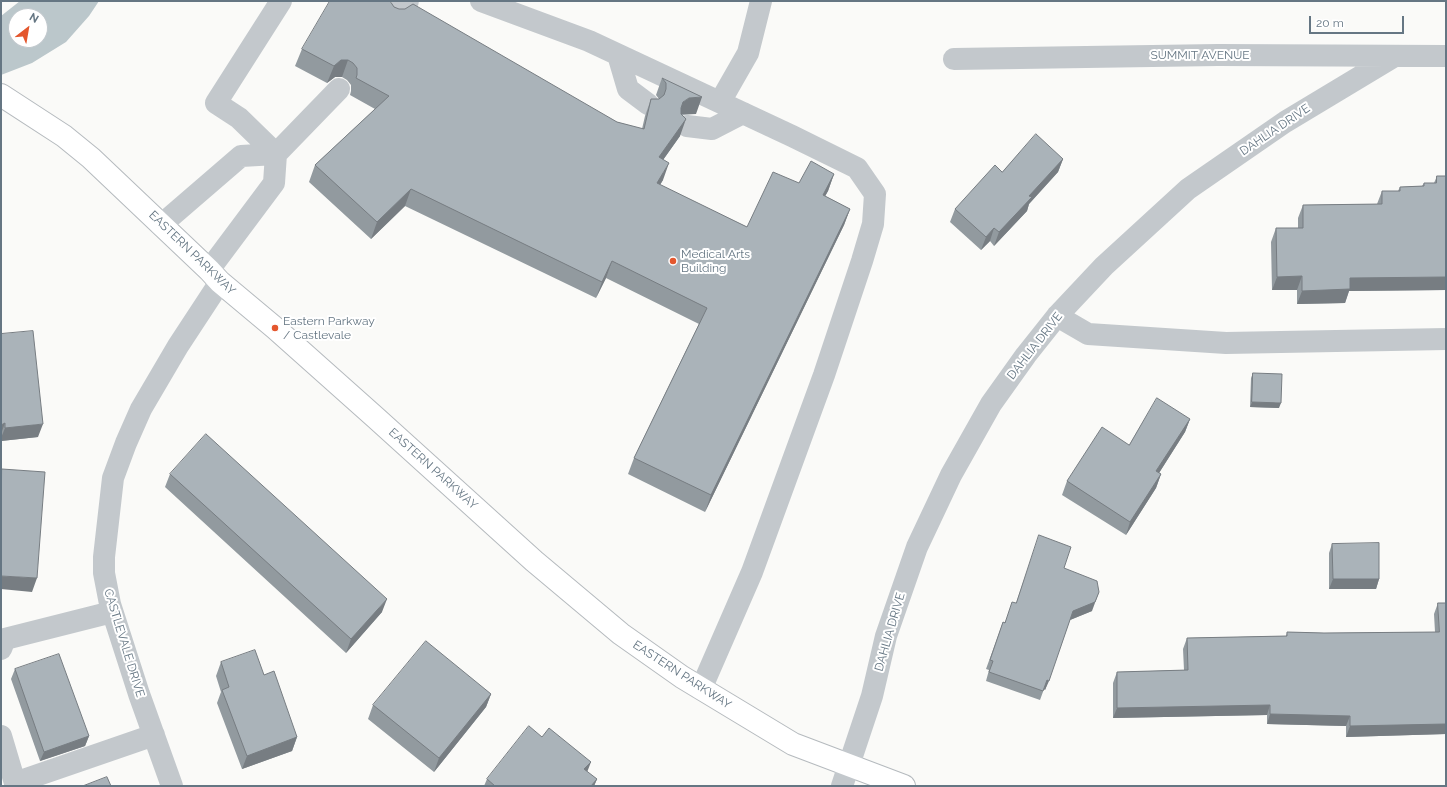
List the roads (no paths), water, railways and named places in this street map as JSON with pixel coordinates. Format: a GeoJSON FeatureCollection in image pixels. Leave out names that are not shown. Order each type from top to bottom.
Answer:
{"type":"FeatureCollection","features":[{"type":"Feature","properties":{"kind":"main road","name":"EASTERN PARKWAY"},"geometry":{"type":"LineString","coordinates":[[2,95],[64,136],[91,158],[214,276],[275,328],[534,561],[621,634],[682,678],[793,744],[904,786]]}},
{"type":"Feature","properties":{"kind":"street"},"geometry":{"type":"LineString","coordinates":[[276,154],[239,118],[216,103],[281,1]]}},
{"type":"Feature","properties":{"kind":"street"},"geometry":{"type":"LineString","coordinates":[[482,1],[589,41],[857,168],[875,194],[874,224],[824,375],[752,572],[701,689]]}},
{"type":"Feature","properties":{"kind":"street"},"geometry":{"type":"LineString","coordinates":[[720,102],[748,53],[761,1]]}},
{"type":"Feature","properties":{"kind":"street"},"geometry":{"type":"LineString","coordinates":[[618,55],[628,88],[648,104]]}},
{"type":"Feature","properties":{"kind":"street","name":"SUMMIT AVENUE"},"geometry":{"type":"LineString","coordinates":[[954,59],[1218,55],[1393,57],[1446,56]]}},
{"type":"Feature","properties":{"kind":"street","name":"DAHLIA DRIVE"},"geometry":{"type":"LineString","coordinates":[[842,786],[872,696],[886,636],[917,547],[951,475],[991,404],[1026,355],[1057,316],[1104,266],[1188,189],[1285,122],[1393,57]]}},
{"type":"Feature","properties":{"kind":"street"},"geometry":{"type":"LineString","coordinates":[[161,224],[241,156],[276,154],[339,89]]}},
{"type":"Feature","properties":{"kind":"street"},"geometry":{"type":"LineString","coordinates":[[687,126],[712,129],[743,113]]}},
{"type":"Feature","properties":{"kind":"street","name":"CASTLEVALE DRIVE"},"geometry":{"type":"LineString","coordinates":[[172,786],[112,612],[104,573],[104,557],[113,478],[141,409],[178,346],[214,276],[274,183],[276,154]]}},
{"type":"Feature","properties":{"kind":"street"},"geometry":{"type":"LineString","coordinates":[[1057,316],[1088,334],[1226,343],[1446,339]]}},
{"type":"Feature","properties":{"kind":"street"},"geometry":{"type":"LineString","coordinates":[[1,649],[5,639],[112,612]]}},
{"type":"Feature","properties":{"kind":"street"},"geometry":{"type":"LineString","coordinates":[[1,736],[15,785],[154,735]]}},
{"type":"Feature","properties":{"kind":"place","name":"Medical Arts Building"},"geometry":{"type":"Point","coordinates":[673,261]}},
{"type":"Feature","properties":{"kind":"place","name":"Eastern Parkway / Castlevale"},"geometry":{"type":"Point","coordinates":[275,328]}}]}
